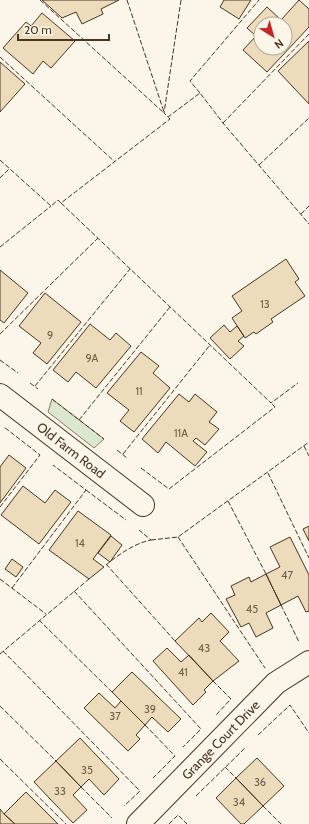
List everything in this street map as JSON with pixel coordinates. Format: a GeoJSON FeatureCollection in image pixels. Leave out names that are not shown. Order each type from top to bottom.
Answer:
{"type":"FeatureCollection","features":[{"type":"Feature","properties":{"kind":"street","name":"Old Farm Road"},"geometry":{"type":"LineString","coordinates":[[0,395],[143,505]]}},
{"type":"Feature","properties":{"kind":"street","name":"Grange Court Drive"},"geometry":{"type":"LineString","coordinates":[[138,824],[276,683],[309,662]]}},
{"type":"Feature","properties":{"kind":"green space"},"geometry":{"type":"Polygon","coordinates":[[[52,399],[104,439],[94,448],[48,412],[52,399]]]}},
{"type":"Feature","properties":{"kind":"building"},"geometry":{"type":"Polygon","coordinates":[[[42,0],[119,0],[101,9],[103,14],[82,24],[76,12],[62,18],[42,0]]]}},
{"type":"Feature","properties":{"kind":"building"},"geometry":{"type":"Polygon","coordinates":[[[224,0],[251,0],[239,19],[220,7],[224,0]]]}},
{"type":"Feature","properties":{"kind":"building"},"geometry":{"type":"Polygon","coordinates":[[[299,0],[309,9],[309,27],[293,44],[293,16],[285,16],[299,0]]]}},
{"type":"Feature","properties":{"kind":"building"},"geometry":{"type":"Polygon","coordinates":[[[267,7],[277,16],[258,16],[267,7]]]}},
{"type":"Feature","properties":{"kind":"building"},"geometry":{"type":"Polygon","coordinates":[[[42,13],[75,41],[51,68],[43,61],[33,74],[3,48],[26,22],[31,26],[42,13]]]}},
{"type":"Feature","properties":{"kind":"building"},"geometry":{"type":"Polygon","coordinates":[[[253,22],[253,33],[247,28],[253,22]]]}},
{"type":"Feature","properties":{"kind":"building"},"geometry":{"type":"Polygon","coordinates":[[[253,39],[253,56],[282,56],[267,72],[243,50],[253,39]]]}},
{"type":"Feature","properties":{"kind":"building"},"geometry":{"type":"Polygon","coordinates":[[[309,41],[309,104],[278,71],[309,41]]]}},
{"type":"Feature","properties":{"kind":"building"},"geometry":{"type":"Polygon","coordinates":[[[0,62],[25,84],[0,112],[0,62]]]}},
{"type":"Feature","properties":{"kind":"building"},"geometry":{"type":"Polygon","coordinates":[[[286,259],[299,279],[295,282],[305,296],[271,319],[273,322],[256,334],[254,332],[245,338],[232,318],[242,311],[232,296],[286,259]]]}},
{"type":"Feature","properties":{"kind":"building"},"geometry":{"type":"Polygon","coordinates":[[[0,270],[28,293],[4,323],[0,320],[0,270]]]}},
{"type":"Feature","properties":{"kind":"building"},"geometry":{"type":"Polygon","coordinates":[[[45,293],[81,322],[47,364],[33,353],[41,343],[19,326],[45,293]]]}},
{"type":"Feature","properties":{"kind":"building"},"geometry":{"type":"Polygon","coordinates":[[[90,324],[110,340],[116,333],[131,346],[96,388],[76,372],[68,382],[53,370],[90,324]]]}},
{"type":"Feature","properties":{"kind":"building"},"geometry":{"type":"Polygon","coordinates":[[[224,325],[230,332],[237,326],[244,336],[238,341],[244,346],[230,359],[210,338],[224,325]]]}},
{"type":"Feature","properties":{"kind":"building"},"geometry":{"type":"Polygon","coordinates":[[[141,352],[159,366],[153,373],[170,388],[134,432],[120,421],[129,410],[107,393],[141,352]]]}},
{"type":"Feature","properties":{"kind":"building"},"geometry":{"type":"Polygon","coordinates":[[[179,394],[189,402],[195,394],[217,412],[209,422],[219,429],[205,445],[196,438],[193,441],[207,452],[195,466],[166,442],[158,453],[142,439],[179,394]]]}},
{"type":"Feature","properties":{"kind":"building"},"geometry":{"type":"Polygon","coordinates":[[[9,455],[26,468],[0,503],[0,467],[9,455]]]}},
{"type":"Feature","properties":{"kind":"building"},"geometry":{"type":"Polygon","coordinates":[[[23,486],[45,503],[55,490],[71,502],[39,544],[1,515],[23,486]]]}},
{"type":"Feature","properties":{"kind":"building"},"geometry":{"type":"Polygon","coordinates":[[[78,511],[111,535],[93,559],[104,567],[89,579],[49,550],[78,511]]]}},
{"type":"Feature","properties":{"kind":"building"},"geometry":{"type":"Polygon","coordinates":[[[309,526],[309,541],[303,529],[309,526]]]}},
{"type":"Feature","properties":{"kind":"building"},"geometry":{"type":"Polygon","coordinates":[[[111,536],[122,545],[110,562],[98,553],[111,536]]]}},
{"type":"Feature","properties":{"kind":"building"},"geometry":{"type":"Polygon","coordinates":[[[290,537],[309,575],[309,611],[306,612],[298,596],[281,605],[266,574],[280,567],[270,547],[290,537]]]}},
{"type":"Feature","properties":{"kind":"building"},"geometry":{"type":"Polygon","coordinates":[[[12,559],[23,567],[16,577],[5,569],[12,559]]]}},
{"type":"Feature","properties":{"kind":"building"},"geometry":{"type":"Polygon","coordinates":[[[266,574],[281,605],[266,613],[273,628],[256,637],[249,623],[241,627],[226,599],[235,595],[231,586],[249,577],[251,582],[266,574]]]}},
{"type":"Feature","properties":{"kind":"building"},"geometry":{"type":"Polygon","coordinates":[[[211,613],[229,632],[220,641],[239,661],[213,681],[175,641],[199,618],[202,622],[211,613]]]}},
{"type":"Feature","properties":{"kind":"building"},"geometry":{"type":"Polygon","coordinates":[[[167,648],[181,662],[189,655],[213,681],[204,690],[206,692],[193,705],[153,661],[167,648]]]}},
{"type":"Feature","properties":{"kind":"building"},"geometry":{"type":"Polygon","coordinates":[[[132,672],[181,719],[168,732],[152,717],[145,725],[112,692],[132,672]]]}},
{"type":"Feature","properties":{"kind":"building"},"geometry":{"type":"Polygon","coordinates":[[[99,693],[115,708],[121,701],[145,725],[136,735],[140,739],[128,751],[84,708],[99,693]]]}},
{"type":"Feature","properties":{"kind":"building"},"geometry":{"type":"Polygon","coordinates":[[[80,738],[119,779],[104,795],[89,779],[81,787],[56,761],[80,738]]]}},
{"type":"Feature","properties":{"kind":"building"},"geometry":{"type":"Polygon","coordinates":[[[257,758],[284,786],[263,806],[236,778],[257,758]]]}},
{"type":"Feature","properties":{"kind":"building"},"geometry":{"type":"Polygon","coordinates":[[[56,761],[81,787],[73,795],[87,810],[73,823],[34,782],[56,761]]]}},
{"type":"Feature","properties":{"kind":"building"},"geometry":{"type":"Polygon","coordinates":[[[236,778],[263,806],[244,824],[241,824],[216,798],[236,778]]]}},
{"type":"Feature","properties":{"kind":"building"},"geometry":{"type":"Polygon","coordinates":[[[26,792],[58,824],[15,824],[4,814],[26,792]]]}},
{"type":"Feature","properties":{"kind":"building"},"geometry":{"type":"Polygon","coordinates":[[[0,809],[4,814],[15,824],[0,824],[0,809]]]}},
{"type":"Feature","properties":{"kind":"fence"},"geometry":{"type":"LineString","coordinates":[[40,0],[164,113]]}},
{"type":"Feature","properties":{"kind":"fence"},"geometry":{"type":"LineString","coordinates":[[127,0],[164,112]]}},
{"type":"Feature","properties":{"kind":"fence"},"geometry":{"type":"LineString","coordinates":[[181,0],[164,113],[168,117],[200,93],[223,123],[309,224]]}},
{"type":"Feature","properties":{"kind":"fence"},"geometry":{"type":"LineString","coordinates":[[200,93],[190,81],[259,0]]}},
{"type":"Feature","properties":{"kind":"fence"},"geometry":{"type":"LineString","coordinates":[[223,123],[309,34]]}},
{"type":"Feature","properties":{"kind":"fence"},"geometry":{"type":"LineString","coordinates":[[0,57],[115,162]]}},
{"type":"Feature","properties":{"kind":"fence"},"geometry":{"type":"LineString","coordinates":[[0,160],[51,206],[58,200],[61,203],[170,119],[168,117]]}},
{"type":"Feature","properties":{"kind":"fence"},"geometry":{"type":"LineString","coordinates":[[259,165],[309,118]]}},
{"type":"Feature","properties":{"kind":"fence"},"geometry":{"type":"LineString","coordinates":[[0,178],[10,168]]}},
{"type":"Feature","properties":{"kind":"fence"},"geometry":{"type":"LineString","coordinates":[[61,203],[271,403],[298,383]]}},
{"type":"Feature","properties":{"kind":"fence"},"geometry":{"type":"LineString","coordinates":[[0,247],[51,206]]}},
{"type":"Feature","properties":{"kind":"fence"},"geometry":{"type":"LineString","coordinates":[[301,214],[309,206]]}},
{"type":"Feature","properties":{"kind":"fence"},"geometry":{"type":"LineString","coordinates":[[0,334],[98,238]]}},
{"type":"Feature","properties":{"kind":"fence"},"geometry":{"type":"LineString","coordinates":[[35,386],[130,269]]}},
{"type":"Feature","properties":{"kind":"fence"},"geometry":{"type":"LineString","coordinates":[[79,420],[170,307]]}},
{"type":"Feature","properties":{"kind":"fence"},"geometry":{"type":"LineString","coordinates":[[123,454],[210,345]]}},
{"type":"Feature","properties":{"kind":"fence"},"geometry":{"type":"LineString","coordinates":[[0,360],[18,373]]}},
{"type":"Feature","properties":{"kind":"fence"},"geometry":{"type":"LineString","coordinates":[[30,383],[38,389]]}},
{"type":"Feature","properties":{"kind":"fence"},"geometry":{"type":"LineString","coordinates":[[52,399],[104,439]]}},
{"type":"Feature","properties":{"kind":"fence"},"geometry":{"type":"LineString","coordinates":[[141,468],[169,489],[275,407],[271,403]]}},
{"type":"Feature","properties":{"kind":"fence"},"geometry":{"type":"LineString","coordinates":[[0,507],[40,455],[4,427]]}},
{"type":"Feature","properties":{"kind":"fence"},"geometry":{"type":"LineString","coordinates":[[151,540],[178,537],[309,442]]}},
{"type":"Feature","properties":{"kind":"fence"},"geometry":{"type":"LineString","coordinates":[[304,446],[309,456]]}},
{"type":"Feature","properties":{"kind":"fence"},"geometry":{"type":"LineString","coordinates":[[117,450],[127,458]]}},
{"type":"Feature","properties":{"kind":"fence"},"geometry":{"type":"LineString","coordinates":[[12,588],[86,490],[53,465]]}},
{"type":"Feature","properties":{"kind":"fence"},"geometry":{"type":"LineString","coordinates":[[268,473],[309,558]]}},
{"type":"Feature","properties":{"kind":"fence"},"geometry":{"type":"LineString","coordinates":[[86,490],[126,520]]}},
{"type":"Feature","properties":{"kind":"fence"},"geometry":{"type":"LineString","coordinates":[[228,501],[266,574]]}},
{"type":"Feature","properties":{"kind":"fence"},"geometry":{"type":"LineString","coordinates":[[106,565],[121,553],[151,540],[139,530]]}},
{"type":"Feature","properties":{"kind":"fence"},"geometry":{"type":"LineString","coordinates":[[178,537],[265,668]]}},
{"type":"Feature","properties":{"kind":"fence"},"geometry":{"type":"LineString","coordinates":[[106,564],[175,641]]}},
{"type":"Feature","properties":{"kind":"fence"},"geometry":{"type":"LineString","coordinates":[[0,579],[46,614]]}},
{"type":"Feature","properties":{"kind":"fence"},"geometry":{"type":"LineString","coordinates":[[0,654],[89,579]]}},
{"type":"Feature","properties":{"kind":"fence"},"geometry":{"type":"LineString","coordinates":[[74,591],[201,729],[183,747]]}},
{"type":"Feature","properties":{"kind":"fence"},"geometry":{"type":"LineString","coordinates":[[281,605],[299,642]]}},
{"type":"Feature","properties":{"kind":"fence"},"geometry":{"type":"LineString","coordinates":[[39,620],[112,692]]}},
{"type":"Feature","properties":{"kind":"fence"},"geometry":{"type":"LineString","coordinates":[[3,651],[140,791],[124,806]]}},
{"type":"Feature","properties":{"kind":"fence"},"geometry":{"type":"LineString","coordinates":[[213,681],[231,699],[216,715]]}},
{"type":"Feature","properties":{"kind":"fence"},"geometry":{"type":"LineString","coordinates":[[258,735],[290,705],[309,733]]}},
{"type":"Feature","properties":{"kind":"fence"},"geometry":{"type":"LineString","coordinates":[[0,706],[56,761]]}},
{"type":"Feature","properties":{"kind":"fence"},"geometry":{"type":"LineString","coordinates":[[145,725],[175,756],[153,778]]}},
{"type":"Feature","properties":{"kind":"fence"},"geometry":{"type":"LineString","coordinates":[[196,796],[245,748]]}},
{"type":"Feature","properties":{"kind":"fence"},"geometry":{"type":"LineString","coordinates":[[0,759],[66,824]]}},
{"type":"Feature","properties":{"kind":"fence"},"geometry":{"type":"LineString","coordinates":[[225,767],[236,778]]}},
{"type":"Feature","properties":{"kind":"fence"},"geometry":{"type":"LineString","coordinates":[[81,787],[112,818]]}},
{"type":"Feature","properties":{"kind":"fence"},"geometry":{"type":"LineString","coordinates":[[263,806],[281,824]]}},
{"type":"Feature","properties":{"kind":"fence"},"geometry":{"type":"LineString","coordinates":[[169,824],[178,815],[187,824]]}}]}
